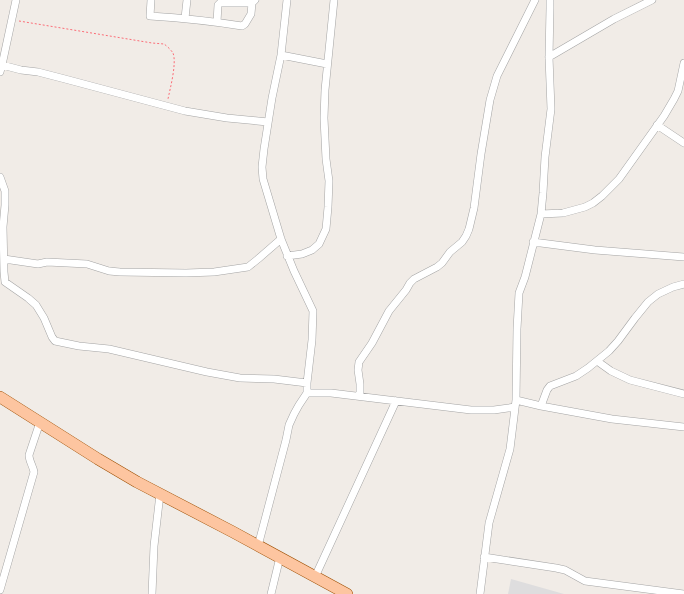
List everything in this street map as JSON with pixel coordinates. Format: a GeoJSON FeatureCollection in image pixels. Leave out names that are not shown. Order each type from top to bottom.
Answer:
{"type":"FeatureCollection","features":[{"type":"Feature","properties":{"kind":"main road"},"geometry":{"type":"LineString","coordinates":[[0,397],[137,482],[347,594]]}},
{"type":"Feature","properties":{"kind":"street"},"geometry":{"type":"LineString","coordinates":[[16,0],[1,69],[38,72],[185,111],[227,118],[268,122]]}},
{"type":"Feature","properties":{"kind":"street"},"geometry":{"type":"LineString","coordinates":[[151,0],[150,16],[186,18],[242,26],[251,14],[253,2],[220,3],[218,5],[217,22]]}},
{"type":"Feature","properties":{"kind":"street"},"geometry":{"type":"LineString","coordinates":[[186,0],[186,18]]}},
{"type":"Feature","properties":{"kind":"street"},"geometry":{"type":"LineString","coordinates":[[281,0],[285,9]]}},
{"type":"Feature","properties":{"kind":"street"},"geometry":{"type":"LineString","coordinates":[[258,546],[289,425],[299,405],[307,394],[312,340],[312,311],[281,240],[263,179],[262,161],[281,55],[287,0]]}},
{"type":"Feature","properties":{"kind":"street"},"geometry":{"type":"LineString","coordinates":[[287,256],[302,254],[312,250],[319,244],[326,229],[329,181],[326,159],[324,118],[327,64],[334,0]]}},
{"type":"Feature","properties":{"kind":"street"},"geometry":{"type":"LineString","coordinates":[[360,396],[358,370],[359,362],[372,343],[390,311],[414,279],[442,263],[450,252],[462,242],[466,236],[474,208],[490,100],[497,76],[536,0]]}},
{"type":"Feature","properties":{"kind":"street"},"geometry":{"type":"LineString","coordinates":[[480,594],[489,523],[510,448],[516,403],[519,293],[525,277],[541,214],[545,157],[551,109],[549,57],[550,0]]}},
{"type":"Feature","properties":{"kind":"street"},"geometry":{"type":"LineString","coordinates":[[549,57],[614,19],[652,0]]}},
{"type":"Feature","properties":{"kind":"street"},"geometry":{"type":"LineString","coordinates":[[281,55],[327,64]]}},
{"type":"Feature","properties":{"kind":"street"},"geometry":{"type":"LineString","coordinates":[[541,214],[563,213],[585,207],[602,196],[618,179],[664,116],[678,91],[684,63]]}},
{"type":"Feature","properties":{"kind":"street"},"geometry":{"type":"LineString","coordinates":[[657,125],[684,143]]}},
{"type":"Feature","properties":{"kind":"street"},"geometry":{"type":"LineString","coordinates":[[0,177],[5,191],[3,227],[5,282],[36,305],[55,341],[109,350],[240,378],[274,379],[307,383]]}},
{"type":"Feature","properties":{"kind":"street"},"geometry":{"type":"LineString","coordinates":[[4,259],[38,264],[47,262],[87,264],[110,271],[120,272],[214,272],[248,267],[281,240]]}},
{"type":"Feature","properties":{"kind":"street"},"geometry":{"type":"LineString","coordinates":[[533,242],[595,250],[684,257]]}},
{"type":"Feature","properties":{"kind":"street"},"geometry":{"type":"LineString","coordinates":[[541,406],[550,386],[576,376],[609,351],[618,342],[648,302],[658,294],[684,284]]}},
{"type":"Feature","properties":{"kind":"street"},"geometry":{"type":"LineString","coordinates":[[597,360],[611,371],[630,380],[684,394]]}},
{"type":"Feature","properties":{"kind":"street"},"geometry":{"type":"LineString","coordinates":[[307,394],[330,393],[471,410],[494,410],[516,403],[612,419],[684,427]]}},
{"type":"Feature","properties":{"kind":"street"},"geometry":{"type":"LineString","coordinates":[[315,577],[396,401]]}},
{"type":"Feature","properties":{"kind":"street"},"geometry":{"type":"LineString","coordinates":[[0,590],[34,472],[32,464],[29,460],[29,455],[40,422]]}},
{"type":"Feature","properties":{"kind":"street"},"geometry":{"type":"LineString","coordinates":[[152,594],[154,546],[160,494]]}},
{"type":"Feature","properties":{"kind":"street"},"geometry":{"type":"LineString","coordinates":[[271,594],[280,557]]}},
{"type":"Feature","properties":{"kind":"street"},"geometry":{"type":"LineString","coordinates":[[484,557],[565,570],[585,581],[684,594]]}},
{"type":"Feature","properties":{"kind":"path"},"geometry":{"type":"LineString","coordinates":[[12,20],[164,44],[173,53],[174,62],[172,84],[166,106]]}},
{"type":"Feature","properties":{"kind":"shaded area"},"geometry":{"type":"Polygon","coordinates":[[[511,579],[564,594],[508,594],[511,579]]]}}]}
